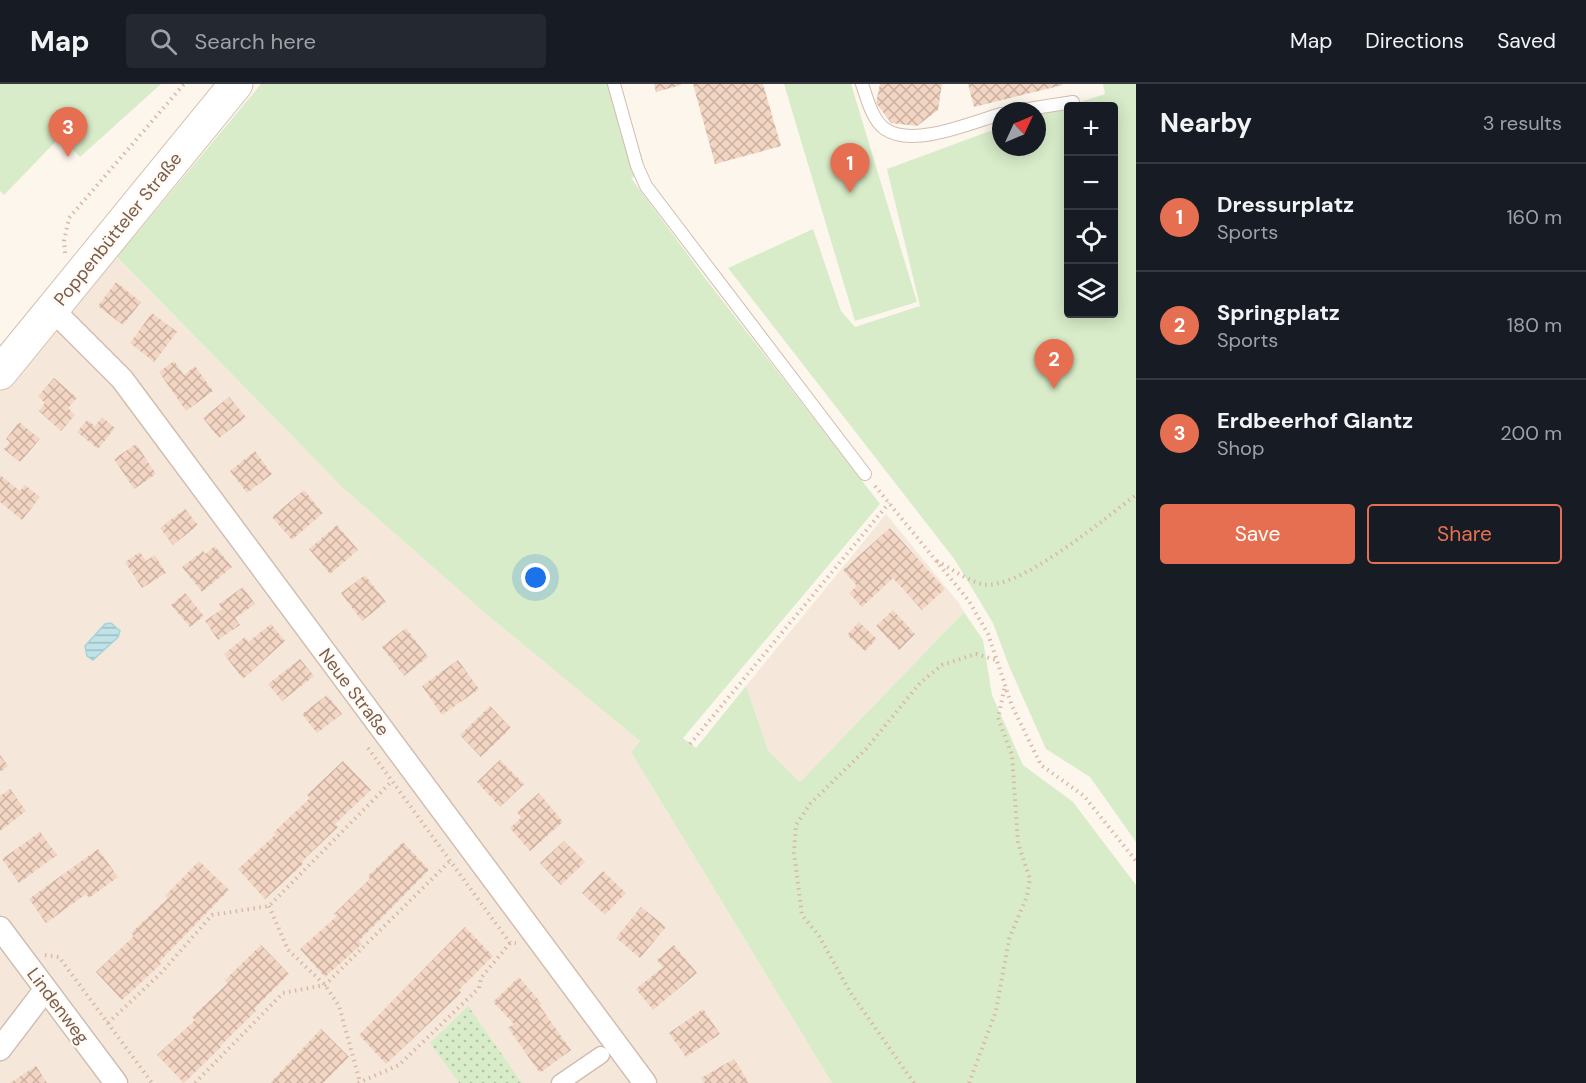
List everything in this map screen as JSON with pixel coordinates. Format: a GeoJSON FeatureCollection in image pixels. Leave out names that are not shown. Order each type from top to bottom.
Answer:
{"type":"FeatureCollection","features":[{"type":"Feature","properties":{"kind":"main road","name":"Poppenbütteler Straße"},"geometry":{"type":"LineString","coordinates":[[0,373],[236,84]]}},
{"type":"Feature","properties":{"kind":"street","name":"Neue Straße"},"geometry":{"type":"LineString","coordinates":[[53,310],[122,379],[609,1050],[645,1083]]}},
{"type":"Feature","properties":{"kind":"street","name":"Lindenweg"},"geometry":{"type":"LineString","coordinates":[[0,928],[116,1083]]}},
{"type":"Feature","properties":{"kind":"street"},"geometry":{"type":"LineString","coordinates":[[0,1049],[45,990]]}},
{"type":"Feature","properties":{"kind":"street"},"geometry":{"type":"LineString","coordinates":[[560,1083],[609,1050]]}},
{"type":"Feature","properties":{"kind":"lane"},"geometry":{"type":"LineString","coordinates":[[614,84],[637,166],[646,186],[865,474]]}},
{"type":"Feature","properties":{"kind":"lane"},"geometry":{"type":"LineString","coordinates":[[862,84],[873,114],[884,129],[905,138],[922,136],[992,117]]}},
{"type":"Feature","properties":{"kind":"lane"},"geometry":{"type":"LineString","coordinates":[[1046,106],[1064,103]]}},
{"type":"Feature","properties":{"kind":"path"},"geometry":{"type":"LineString","coordinates":[[73,284],[66,262],[64,241],[69,218],[184,84]]}},
{"type":"Feature","properties":{"kind":"path"},"geometry":{"type":"LineString","coordinates":[[865,474],[969,601],[988,634],[1005,686],[1041,765],[1084,796],[1136,861]]}},
{"type":"Feature","properties":{"kind":"path"},"geometry":{"type":"LineString","coordinates":[[934,559],[983,585],[1020,577],[1056,554],[1136,495]]}},
{"type":"Feature","properties":{"kind":"path"},"geometry":{"type":"LineString","coordinates":[[690,744],[889,503]]}},
{"type":"Feature","properties":{"kind":"path"},"geometry":{"type":"LineString","coordinates":[[914,1083],[850,992],[819,936],[802,915],[794,853],[796,825],[810,804],[866,749],[921,682],[942,665],[976,654],[996,660]]}},
{"type":"Feature","properties":{"kind":"path"},"geometry":{"type":"LineString","coordinates":[[969,1083],[996,1011],[1009,939],[1027,896],[1030,879],[1018,843],[1012,754],[998,718],[1005,686]]}},
{"type":"Feature","properties":{"kind":"path"},"geometry":{"type":"LineString","coordinates":[[108,1023],[159,974],[212,915],[269,906],[391,782]]}},
{"type":"Feature","properties":{"kind":"path"},"geometry":{"type":"LineString","coordinates":[[195,1083],[283,993],[325,986],[449,862]]}},
{"type":"Feature","properties":{"kind":"path"},"geometry":{"type":"LineString","coordinates":[[269,906],[288,950],[325,986],[339,1006],[359,1083],[399,1065],[479,988],[481,978],[510,943]]}},
{"type":"Feature","properties":{"kind":"path"},"geometry":{"type":"LineString","coordinates":[[18,951],[59,957],[152,1083]]}},
{"type":"Feature","properties":{"kind":"shaded area"},"geometry":{"type":"Polygon","coordinates":[[[98,238],[342,487],[485,613],[640,741],[631,752],[832,1083],[0,1083],[0,349],[98,238]]]}},
{"type":"Feature","properties":{"kind":"shaded area"},"geometry":{"type":"Polygon","coordinates":[[[886,514],[964,612],[800,782],[768,750],[746,686],[886,514]]]}},
{"type":"Feature","properties":{"kind":"green space"},"geometry":{"type":"Polygon","coordinates":[[[0,84],[161,84],[80,157],[60,137],[4,195],[0,191],[0,84]]]}},
{"type":"Feature","properties":{"kind":"green space"},"geometry":{"type":"Polygon","coordinates":[[[261,84],[610,84],[637,176],[631,178],[705,278],[880,504],[683,738],[696,748],[746,686],[768,750],[800,782],[964,612],[983,640],[992,695],[1023,765],[1073,802],[1136,885],[1136,1083],[832,1083],[631,752],[640,741],[485,613],[342,487],[117,257],[261,84]]]}},
{"type":"Feature","properties":{"kind":"green space"},"geometry":{"type":"Polygon","coordinates":[[[784,84],[851,84],[917,302],[855,321],[784,84]]]}},
{"type":"Feature","properties":{"kind":"green space"},"geometry":{"type":"Polygon","coordinates":[[[1103,84],[1136,84],[1136,842],[1090,777],[1046,749],[1009,666],[993,623],[955,560],[728,268],[813,229],[841,311],[855,327],[920,306],[887,169],[992,130],[992,156],[1046,156],[1046,113],[1064,107],[1064,318],[1118,318],[1118,102],[1080,102],[1105,94],[1103,84]]]}},
{"type":"Feature","properties":{"kind":"green space"},"geometry":{"type":"Polygon","coordinates":[[[468,1006],[522,1083],[459,1083],[430,1043],[468,1006]]]}},
{"type":"Feature","properties":{"kind":"water"},"geometry":{"type":"Polygon","coordinates":[[[111,623],[120,631],[118,637],[93,660],[87,656],[85,646],[105,624],[111,623]]]}},
{"type":"Feature","properties":{"kind":"building"},"geometry":{"type":"Polygon","coordinates":[[[654,84],[681,84],[681,85],[656,92],[654,84]]]}},
{"type":"Feature","properties":{"kind":"building"},"geometry":{"type":"Polygon","coordinates":[[[693,84],[763,84],[781,146],[715,164],[693,84]]]}},
{"type":"Feature","properties":{"kind":"building"},"geometry":{"type":"Polygon","coordinates":[[[880,84],[942,84],[938,110],[917,126],[891,123],[876,103],[880,84]]]}},
{"type":"Feature","properties":{"kind":"building"},"geometry":{"type":"Polygon","coordinates":[[[968,84],[1063,85],[992,102],[974,107],[968,84]]]}},
{"type":"Feature","properties":{"kind":"building"},"geometry":{"type":"Polygon","coordinates":[[[116,282],[141,302],[123,325],[98,306],[116,282]]]}},
{"type":"Feature","properties":{"kind":"building"},"geometry":{"type":"Polygon","coordinates":[[[152,313],[177,332],[154,362],[130,343],[152,313]]]}},
{"type":"Feature","properties":{"kind":"building"},"geometry":{"type":"Polygon","coordinates":[[[174,361],[184,375],[195,366],[213,391],[186,411],[159,372],[174,361]]]}},
{"type":"Feature","properties":{"kind":"building"},"geometry":{"type":"Polygon","coordinates":[[[54,378],[77,398],[68,408],[75,415],[61,431],[39,411],[45,403],[38,396],[54,378]]]}},
{"type":"Feature","properties":{"kind":"building"},"geometry":{"type":"Polygon","coordinates":[[[229,397],[246,417],[219,438],[203,418],[229,397]]]}},
{"type":"Feature","properties":{"kind":"building"},"geometry":{"type":"Polygon","coordinates":[[[102,417],[115,428],[98,449],[77,432],[87,420],[95,426],[102,417]]]}},
{"type":"Feature","properties":{"kind":"building"},"geometry":{"type":"Polygon","coordinates":[[[19,422],[40,439],[20,462],[4,449],[10,442],[6,439],[19,422]]]}},
{"type":"Feature","properties":{"kind":"building"},"geometry":{"type":"Polygon","coordinates":[[[136,444],[156,474],[134,489],[114,459],[136,444]]]}},
{"type":"Feature","properties":{"kind":"building"},"geometry":{"type":"Polygon","coordinates":[[[255,451],[272,474],[247,493],[230,471],[255,451]]]}},
{"type":"Feature","properties":{"kind":"building"},"geometry":{"type":"Polygon","coordinates":[[[0,475],[20,491],[25,485],[40,497],[22,520],[0,502],[0,475]]]}},
{"type":"Feature","properties":{"kind":"building"},"geometry":{"type":"Polygon","coordinates":[[[304,490],[323,513],[292,540],[272,517],[304,490]]]}},
{"type":"Feature","properties":{"kind":"building"},"geometry":{"type":"Polygon","coordinates":[[[185,509],[198,525],[173,545],[160,528],[185,509]]]}},
{"type":"Feature","properties":{"kind":"building"},"geometry":{"type":"Polygon","coordinates":[[[337,525],[358,550],[330,574],[309,549],[337,525]]]}},
{"type":"Feature","properties":{"kind":"building"},"geometry":{"type":"Polygon","coordinates":[[[890,528],[945,589],[922,610],[893,578],[862,607],[849,593],[857,586],[843,570],[890,528]]]}},
{"type":"Feature","properties":{"kind":"building"},"geometry":{"type":"Polygon","coordinates":[[[215,546],[232,567],[202,592],[182,567],[203,551],[205,554],[215,546]]]}},
{"type":"Feature","properties":{"kind":"building"},"geometry":{"type":"Polygon","coordinates":[[[140,552],[146,561],[155,555],[166,573],[142,588],[125,562],[140,552]]]}},
{"type":"Feature","properties":{"kind":"building"},"geometry":{"type":"Polygon","coordinates":[[[365,575],[386,602],[362,621],[341,593],[365,575]]]}},
{"type":"Feature","properties":{"kind":"building"},"geometry":{"type":"Polygon","coordinates":[[[243,587],[255,604],[235,618],[240,625],[218,640],[205,621],[222,609],[219,604],[243,587]]]}},
{"type":"Feature","properties":{"kind":"building"},"geometry":{"type":"Polygon","coordinates":[[[185,593],[204,616],[190,627],[171,605],[185,593]]]}},
{"type":"Feature","properties":{"kind":"building"},"geometry":{"type":"Polygon","coordinates":[[[893,610],[915,634],[899,650],[876,626],[893,610]]]}},
{"type":"Feature","properties":{"kind":"building"},"geometry":{"type":"Polygon","coordinates":[[[859,622],[877,639],[865,651],[847,635],[859,622]]]}},
{"type":"Feature","properties":{"kind":"building"},"geometry":{"type":"Polygon","coordinates":[[[271,624],[285,641],[243,679],[224,654],[245,637],[248,642],[271,624]]]}},
{"type":"Feature","properties":{"kind":"building"},"geometry":{"type":"Polygon","coordinates":[[[406,628],[428,657],[404,676],[382,647],[406,628]]]}},
{"type":"Feature","properties":{"kind":"building"},"geometry":{"type":"Polygon","coordinates":[[[300,659],[314,676],[282,701],[268,684],[300,659]]]}},
{"type":"Feature","properties":{"kind":"building"},"geometry":{"type":"Polygon","coordinates":[[[458,660],[479,689],[442,715],[422,686],[458,660]]]}},
{"type":"Feature","properties":{"kind":"building"},"geometry":{"type":"Polygon","coordinates":[[[327,695],[342,714],[317,733],[302,714],[327,695]]]}},
{"type":"Feature","properties":{"kind":"building"},"geometry":{"type":"Polygon","coordinates":[[[490,706],[511,728],[481,757],[460,735],[490,706]]]}},
{"type":"Feature","properties":{"kind":"building"},"geometry":{"type":"Polygon","coordinates":[[[0,755],[8,766],[0,772],[0,755]]]}},
{"type":"Feature","properties":{"kind":"building"},"geometry":{"type":"Polygon","coordinates":[[[500,760],[524,784],[500,807],[477,782],[500,760]]]}},
{"type":"Feature","properties":{"kind":"building"},"geometry":{"type":"Polygon","coordinates":[[[343,761],[371,790],[335,824],[338,827],[301,862],[303,864],[265,899],[238,869],[276,834],[273,833],[310,798],[307,795],[343,761]]]}},
{"type":"Feature","properties":{"kind":"building"},"geometry":{"type":"Polygon","coordinates":[[[10,789],[26,811],[0,831],[0,796],[10,789]]]}},
{"type":"Feature","properties":{"kind":"building"},"geometry":{"type":"Polygon","coordinates":[[[539,793],[563,822],[530,851],[510,828],[521,818],[517,812],[539,793]]]}},
{"type":"Feature","properties":{"kind":"building"},"geometry":{"type":"Polygon","coordinates":[[[40,832],[57,855],[19,883],[2,859],[40,832]]]}},
{"type":"Feature","properties":{"kind":"building"},"geometry":{"type":"Polygon","coordinates":[[[564,841],[585,862],[561,885],[540,863],[564,841]]]}},
{"type":"Feature","properties":{"kind":"building"},"geometry":{"type":"Polygon","coordinates":[[[403,842],[429,870],[359,941],[362,944],[325,977],[300,949],[337,916],[334,914],[403,842]]]}},
{"type":"Feature","properties":{"kind":"building"},"geometry":{"type":"Polygon","coordinates":[[[98,849],[118,877],[89,898],[86,894],[46,923],[29,899],[98,849]]]}},
{"type":"Feature","properties":{"kind":"building"},"geometry":{"type":"Polygon","coordinates":[[[199,861],[229,890],[159,962],[161,964],[122,1000],[96,972],[134,936],[131,933],[168,898],[165,896],[199,861]]]}},
{"type":"Feature","properties":{"kind":"building"},"geometry":{"type":"Polygon","coordinates":[[[603,871],[626,893],[605,915],[582,893],[603,871]]]}},
{"type":"Feature","properties":{"kind":"building"},"geometry":{"type":"Polygon","coordinates":[[[641,907],[666,927],[640,958],[616,938],[641,907]]]}},
{"type":"Feature","properties":{"kind":"building"},"geometry":{"type":"Polygon","coordinates":[[[465,927],[493,956],[459,990],[461,993],[386,1064],[359,1035],[465,927]]]}},
{"type":"Feature","properties":{"kind":"building"},"geometry":{"type":"Polygon","coordinates":[[[261,945],[289,974],[254,1009],[256,1011],[184,1083],[157,1055],[195,1020],[192,1017],[228,983],[225,980],[261,945]]]}},
{"type":"Feature","properties":{"kind":"building"},"geometry":{"type":"Polygon","coordinates":[[[674,945],[697,973],[653,1010],[636,989],[663,967],[657,960],[674,945]]]}},
{"type":"Feature","properties":{"kind":"building"},"geometry":{"type":"Polygon","coordinates":[[[519,977],[542,1004],[539,1005],[571,1050],[540,1073],[508,1028],[514,1024],[493,1002],[519,977]]]}},
{"type":"Feature","properties":{"kind":"building"},"geometry":{"type":"Polygon","coordinates":[[[703,1009],[720,1034],[686,1057],[669,1033],[703,1009]]]}},
{"type":"Feature","properties":{"kind":"building"},"geometry":{"type":"Polygon","coordinates":[[[321,1029],[349,1057],[323,1083],[270,1083],[321,1029]]]}},
{"type":"Feature","properties":{"kind":"building"},"geometry":{"type":"Polygon","coordinates":[[[734,1059],[749,1083],[704,1083],[701,1078],[734,1059]]]}},
{"type":"Feature","properties":{"kind":"building"},"geometry":{"type":"Polygon","coordinates":[[[36,1066],[47,1083],[10,1083],[36,1066]]]}},
{"type":"Feature","properties":{"kind":"place","name":"Erdbeerhof Glantz"},"geometry":{"type":"Point","coordinates":[68,157]}},
{"type":"Feature","properties":{"kind":"place","name":"Dressurplatz"},"geometry":{"type":"Point","coordinates":[850,193]}},
{"type":"Feature","properties":{"kind":"place","name":"Springplatz"},"geometry":{"type":"Point","coordinates":[1054,389]}}]}
